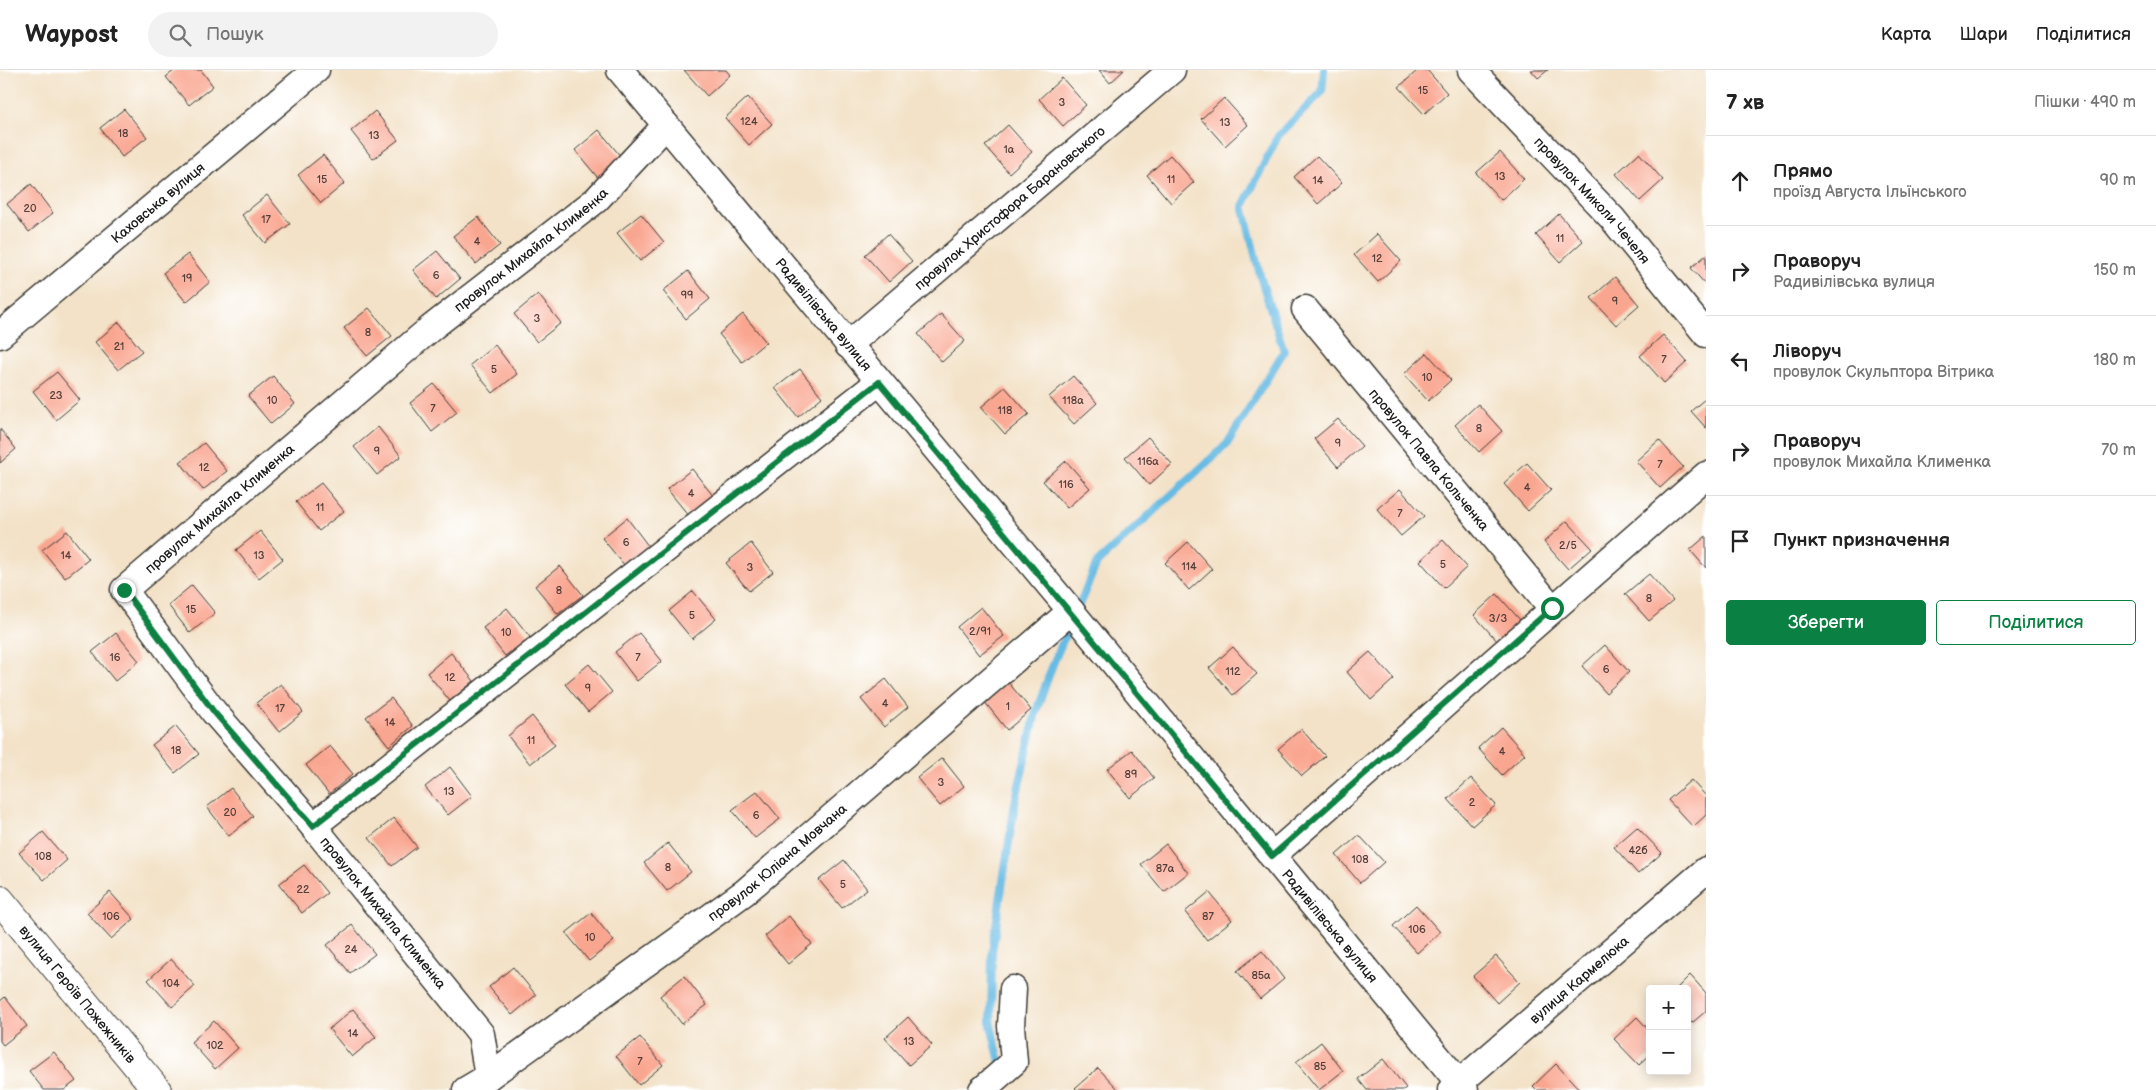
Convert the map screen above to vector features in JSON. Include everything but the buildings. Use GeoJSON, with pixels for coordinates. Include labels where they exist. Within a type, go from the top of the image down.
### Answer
{"type":"FeatureCollection","features":[{"type":"Feature","properties":{"kind":"street","name":"Каховська вулиця"},"geometry":{"type":"LineString","coordinates":[[0,335],[316,70]]}},
{"type":"Feature","properties":{"kind":"street","name":"Радивілівська вулиця"},"geometry":{"type":"LineString","coordinates":[[620,70],[1071,611],[1272,856],[1458,1088]]}},
{"type":"Feature","properties":{"kind":"street","name":"провулок Христофора Барановського"},"geometry":{"type":"LineString","coordinates":[[848,345],[1172,70]]}},
{"type":"Feature","properties":{"kind":"street","name":"провулок Миколи Чечеля"},"geometry":{"type":"LineString","coordinates":[[1471,70],[1612,218],[1706,334]]}},
{"type":"Feature","properties":{"kind":"street","name":"провулок Михайла Клименка"},"geometry":{"type":"LineString","coordinates":[[488,1077],[481,1034],[313,826],[214,712],[124,590],[431,328],[596,200],[666,125]]}},
{"type":"Feature","properties":{"kind":"street","name":"провулок Павла Кольченка"},"geometry":{"type":"LineString","coordinates":[[1306,310],[1552,608]]}},
{"type":"Feature","properties":{"kind":"street"},"geometry":{"type":"LineString","coordinates":[[313,826],[879,382]]}},
{"type":"Feature","properties":{"kind":"street"},"geometry":{"type":"LineString","coordinates":[[1272,856],[1552,608],[1706,475]]}},
{"type":"Feature","properties":{"kind":"street","name":"провулок Юліана Мовчана"},"geometry":{"type":"LineString","coordinates":[[466,1090],[488,1077],[745,892],[1071,611]]}},
{"type":"Feature","properties":{"kind":"street","name":"вулиця Кармелюка"},"geometry":{"type":"LineString","coordinates":[[1458,1088],[1706,870]]}},
{"type":"Feature","properties":{"kind":"street","name":"вулиця Героїв Пожежників"},"geometry":{"type":"LineString","coordinates":[[0,900],[157,1090]]}},
{"type":"Feature","properties":{"kind":"street"},"geometry":{"type":"LineString","coordinates":[[982,1090],[1014,1062],[1011,1026],[1013,988]]}},
{"type":"Feature","properties":{"kind":"waterway"},"geometry":{"type":"LineString","coordinates":[[1077,610],[1097,563],[1227,444],[1284,351],[1261,279],[1243,206],[1278,136],[1322,92],[1324,70]]}},
{"type":"Feature","properties":{"kind":"waterway"},"geometry":{"type":"LineString","coordinates":[[1001,1066],[991,1026],[992,952],[1015,803],[1036,712],[1053,664],[1071,622]]}},
{"type":"Feature","properties":{"kind":"route"},"geometry":{"type":"LineString","coordinates":[[124,590],[214,712],[313,826],[879,382],[1071,611],[1272,856],[1552,608]]}}]}
